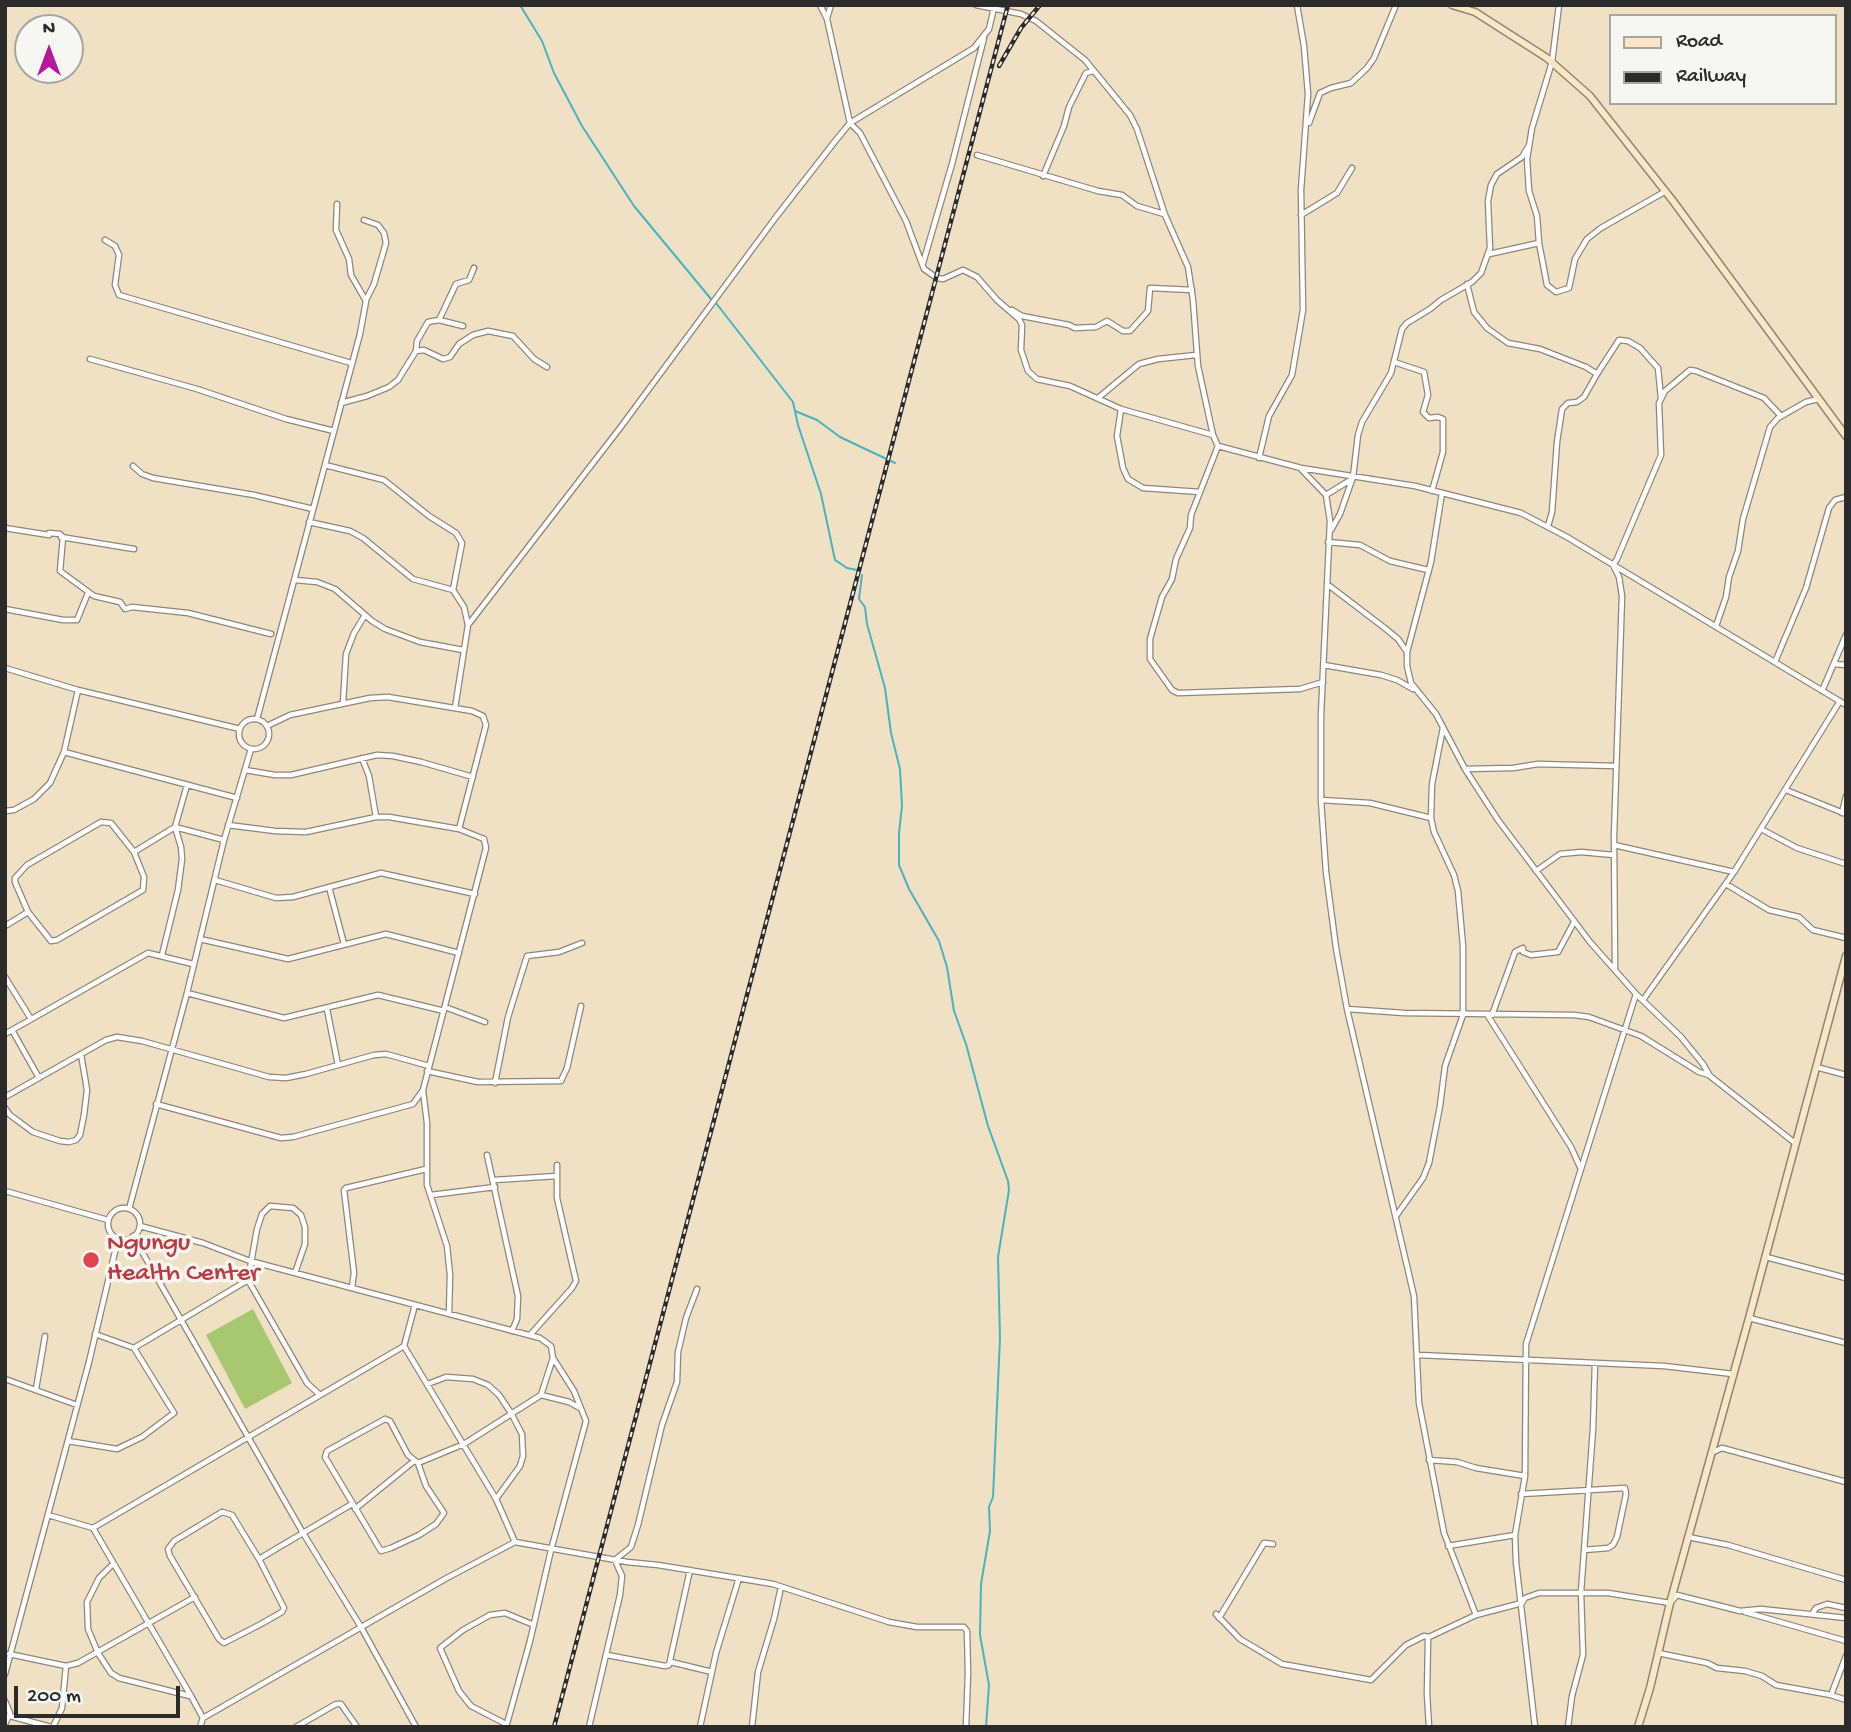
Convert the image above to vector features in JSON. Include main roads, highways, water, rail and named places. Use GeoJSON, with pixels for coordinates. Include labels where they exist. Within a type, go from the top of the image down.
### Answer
{"type":"FeatureCollection","features":[{"type":"Feature","properties":{"kind":"waterway"},"geometry":{"type":"LineString","coordinates":[[520,5],[542,41],[554,73],[582,126],[634,206],[711,299]]}},
{"type":"Feature","properties":{"kind":"waterway"},"geometry":{"type":"LineString","coordinates":[[716,303],[793,402],[821,494],[835,560],[847,568],[857,570]]}},
{"type":"Feature","properties":{"kind":"waterway"},"geometry":{"type":"LineString","coordinates":[[795,411],[817,420],[840,437],[895,463]]}},
{"type":"Feature","properties":{"kind":"waterway"},"geometry":{"type":"LineString","coordinates":[[862,575],[859,599],[865,607],[867,624],[885,688],[891,733],[900,769],[902,806],[899,865],[909,889],[939,941],[947,967],[954,1011],[1009,1190],[998,1257],[1000,1338],[993,1497],[989,1507],[990,1531],[981,1584],[980,1635],[989,1685],[986,1727]]}},
{"type":"Feature","properties":{"kind":"railway"},"geometry":{"type":"LineString","coordinates":[[554,1727],[1008,5]]}},
{"type":"Feature","properties":{"kind":"railway"},"geometry":{"type":"LineString","coordinates":[[999,66],[1021,28],[1040,5]]}},
{"type":"Feature","properties":{"kind":"place","name":"Ngungu Health Center"},"geometry":{"type":"Point","coordinates":[91,1260]}}]}
